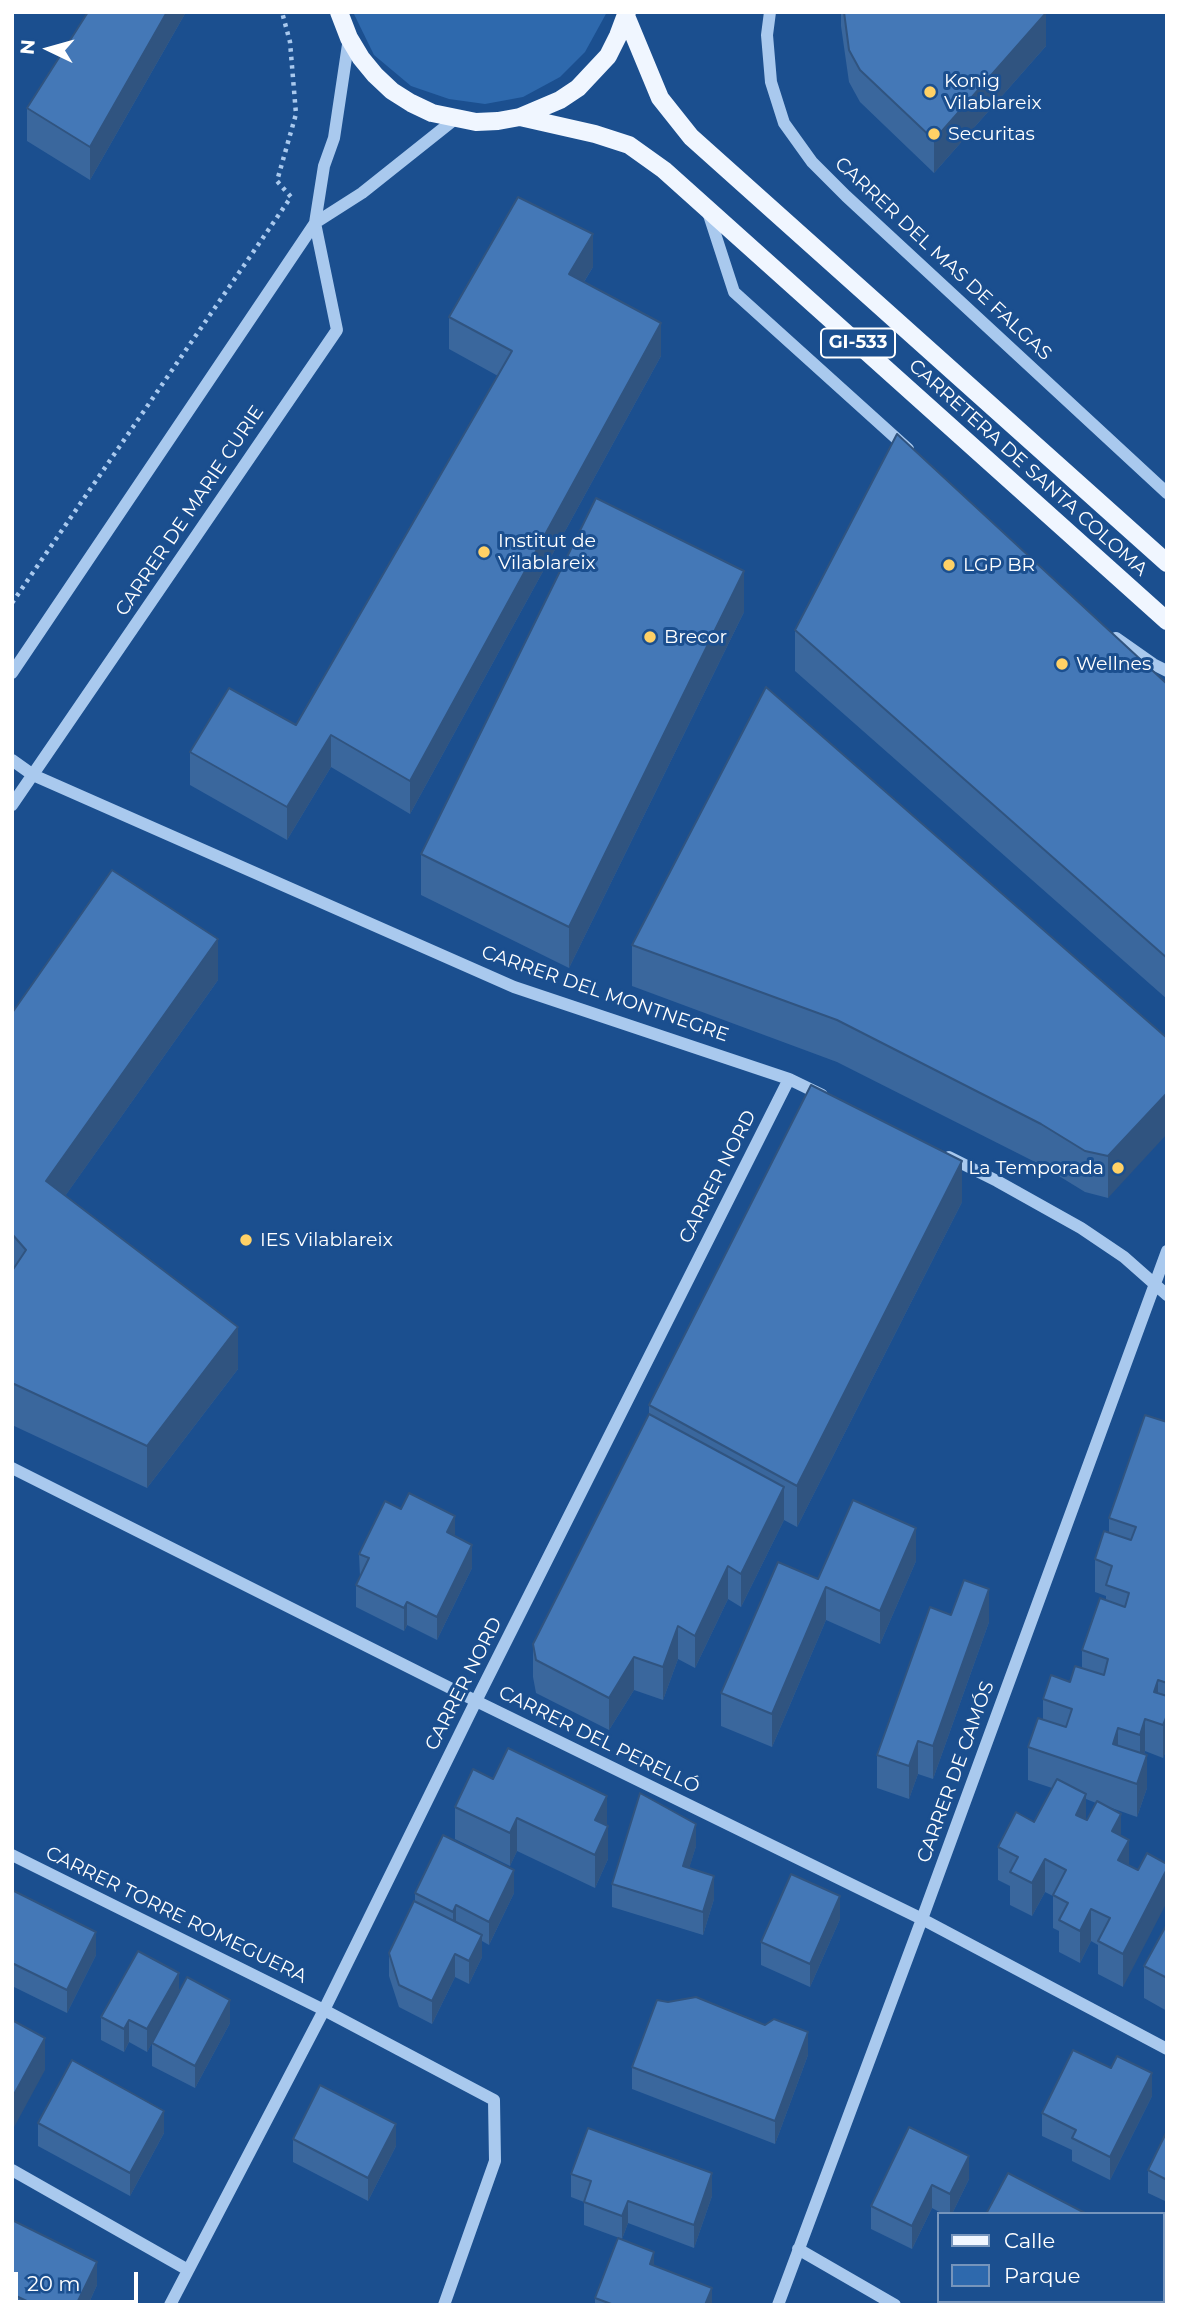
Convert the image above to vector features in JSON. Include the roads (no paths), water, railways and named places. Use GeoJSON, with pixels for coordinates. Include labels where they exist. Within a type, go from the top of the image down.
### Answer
{"type":"FeatureCollection","features":[{"type":"Feature","properties":{"kind":"main road","name":"GI-533"},"geometry":{"type":"LineString","coordinates":[[339,12],[349,38],[375,75],[392,91],[422,108],[454,119],[476,122],[520,117],[560,100],[586,80],[608,56],[627,14]]}},
{"type":"Feature","properties":{"kind":"main road","name":"CARRETERA DE SANTA COLOMA"},"geometry":{"type":"LineString","coordinates":[[627,14],[660,98],[691,137],[1167,563]]}},
{"type":"Feature","properties":{"kind":"main road","name":"CARRETERA DE SANTA COLOMA"},"geometry":{"type":"LineString","coordinates":[[520,117],[595,134],[629,145],[664,170],[1167,621]]}},
{"type":"Feature","properties":{"kind":"street","name":"CARRER DEL MAS DE FALGAS"},"geometry":{"type":"LineString","coordinates":[[770,12],[767,35],[771,82],[785,122],[812,162],[1167,493]]}},
{"type":"Feature","properties":{"kind":"street","name":"CARRER DE MARIE CURIE"},"geometry":{"type":"LineString","coordinates":[[12,805],[337,330],[315,222],[324,166],[334,138],[349,38]]}},
{"type":"Feature","properties":{"kind":"street","name":"CARRER DE MARIE CURIE"},"geometry":{"type":"LineString","coordinates":[[12,673],[315,222],[362,193],[454,119]]}},
{"type":"Feature","properties":{"kind":"street"},"geometry":{"type":"LineString","coordinates":[[707,208],[734,292],[920,460]]}},
{"type":"Feature","properties":{"kind":"street"},"geometry":{"type":"LineString","coordinates":[[1105,628],[1125,646],[1167,671]]}},
{"type":"Feature","properties":{"kind":"street","name":"CARRER DEL MONTNEGRE"},"geometry":{"type":"LineString","coordinates":[[12,760],[33,775],[514,987],[789,1079],[838,1103]]}},
{"type":"Feature","properties":{"kind":"street","name":"CARRER NORD"},"geometry":{"type":"LineString","coordinates":[[170,2305],[324,2010],[789,1079]]}},
{"type":"Feature","properties":{"kind":"street"},"geometry":{"type":"LineString","coordinates":[[936,1151],[1082,1228],[1124,1257],[1167,1295]]}},
{"type":"Feature","properties":{"kind":"street","name":"CARRER DE CAMÓS"},"geometry":{"type":"LineString","coordinates":[[778,2305],[1167,1251]]}},
{"type":"Feature","properties":{"kind":"street","name":"CARRER DEL PERELLÓ"},"geometry":{"type":"LineString","coordinates":[[12,1468],[476,1701],[922,1919],[1167,2049]]}},
{"type":"Feature","properties":{"kind":"street","name":"CARRER TORRE ROMEGUERA"},"geometry":{"type":"LineString","coordinates":[[12,1855],[324,2010],[494,2100],[495,2161],[444,2305]]}},
{"type":"Feature","properties":{"kind":"street"},"geometry":{"type":"LineString","coordinates":[[12,2170],[188,2270]]}},
{"type":"Feature","properties":{"kind":"street"},"geometry":{"type":"LineString","coordinates":[[798,2249],[895,2305]]}},
{"type":"Feature","properties":{"kind":"place","name":"Konig Vilablareix"},"geometry":{"type":"Point","coordinates":[930,92]}},
{"type":"Feature","properties":{"kind":"place","name":"Securitas"},"geometry":{"type":"Point","coordinates":[934,134]}},
{"type":"Feature","properties":{"kind":"place","name":"Institut de Vilablareix"},"geometry":{"type":"Point","coordinates":[484,552]}},
{"type":"Feature","properties":{"kind":"place","name":"LGP BR"},"geometry":{"type":"Point","coordinates":[949,565]}},
{"type":"Feature","properties":{"kind":"place","name":"Brecor"},"geometry":{"type":"Point","coordinates":[650,637]}},
{"type":"Feature","properties":{"kind":"place","name":"Wellnes"},"geometry":{"type":"Point","coordinates":[1062,664]}},
{"type":"Feature","properties":{"kind":"place","name":"La Temporada"},"geometry":{"type":"Point","coordinates":[1118,1168]}},
{"type":"Feature","properties":{"kind":"place","name":"IES Vilablareix"},"geometry":{"type":"Point","coordinates":[246,1240]}}]}
